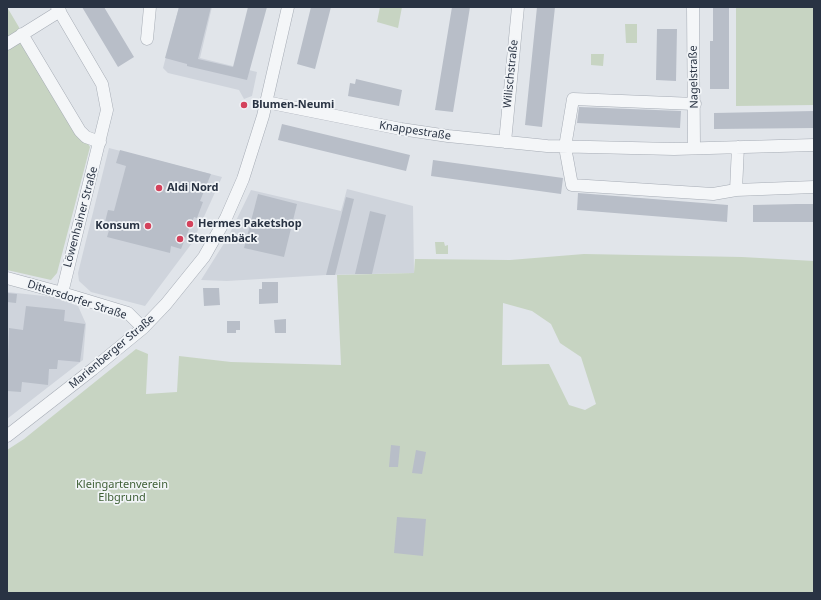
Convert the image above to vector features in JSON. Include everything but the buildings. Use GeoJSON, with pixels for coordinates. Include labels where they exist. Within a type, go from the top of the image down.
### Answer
{"type":"FeatureCollection","features":[{"type":"Feature","properties":{"kind":"street","name":"Marienberger Straße"},"geometry":{"type":"LineString","coordinates":[[7,436],[143,328],[181,287],[204,257],[215,239],[243,179],[266,102],[288,7]]}},
{"type":"Feature","properties":{"kind":"street","name":"Wilischstraße"},"geometry":{"type":"LineString","coordinates":[[505,142],[518,7]]}},
{"type":"Feature","properties":{"kind":"street","name":"Nagelstraße"},"geometry":{"type":"LineString","coordinates":[[692,7],[695,104],[694,148]]}},
{"type":"Feature","properties":{"kind":"street"},"geometry":{"type":"LineString","coordinates":[[7,44],[59,9]]}},
{"type":"Feature","properties":{"kind":"street","name":"Löwenhainer Straße"},"geometry":{"type":"LineString","coordinates":[[59,9],[94,68],[105,91],[107,110],[62,293]]}},
{"type":"Feature","properties":{"kind":"street"},"geometry":{"type":"LineString","coordinates":[[147,39],[148,10]]}},
{"type":"Feature","properties":{"kind":"street"},"geometry":{"type":"LineString","coordinates":[[22,34],[80,131],[86,137],[100,142]]}},
{"type":"Feature","properties":{"kind":"street"},"geometry":{"type":"LineString","coordinates":[[695,104],[573,99],[565,147],[572,185],[700,194],[713,194],[736,190],[814,187]]}},
{"type":"Feature","properties":{"kind":"street","name":"Knappestraße"},"geometry":{"type":"LineString","coordinates":[[266,102],[401,129],[505,142],[565,147],[674,149],[814,145]]}},
{"type":"Feature","properties":{"kind":"street"},"geometry":{"type":"LineString","coordinates":[[736,190],[738,147]]}},
{"type":"Feature","properties":{"kind":"street","name":"Dittersdorfer Straße"},"geometry":{"type":"LineString","coordinates":[[7,278],[128,313],[143,328]]}},
{"type":"Feature","properties":{"kind":"shaded area"},"geometry":{"type":"Polygon","coordinates":[[[179,7],[212,7],[200,58],[257,72],[252,96],[244,99],[239,90],[168,73],[163,68],[179,7]]]}},
{"type":"Feature","properties":{"kind":"shaded area"},"geometry":{"type":"Polygon","coordinates":[[[109,148],[222,177],[192,243],[145,306],[91,292],[79,281],[78,273],[109,148]]]}},
{"type":"Feature","properties":{"kind":"shaded area"},"geometry":{"type":"Polygon","coordinates":[[[347,189],[413,206],[414,273],[326,275],[227,281],[201,280],[228,237],[251,190],[341,211],[347,189]]]}},
{"type":"Feature","properties":{"kind":"shaded area"},"geometry":{"type":"Polygon","coordinates":[[[7,292],[53,297],[78,306],[86,324],[83,360],[7,419],[7,292]]]}},
{"type":"Feature","properties":{"kind":"green space"},"geometry":{"type":"Polygon","coordinates":[[[7,7],[90,147],[57,273],[51,280],[7,270],[7,7]]]}},
{"type":"Feature","properties":{"kind":"green space"},"geometry":{"type":"Polygon","coordinates":[[[380,7],[402,7],[398,28],[377,22],[380,7]]]}},
{"type":"Feature","properties":{"kind":"green space"},"geometry":{"type":"Polygon","coordinates":[[[736,7],[814,7],[814,105],[736,106],[736,7]]]}},
{"type":"Feature","properties":{"kind":"green space"},"geometry":{"type":"Polygon","coordinates":[[[625,24],[637,24],[637,43],[626,43],[625,24]]]}},
{"type":"Feature","properties":{"kind":"green space"},"geometry":{"type":"Polygon","coordinates":[[[591,54],[604,54],[603,66],[591,65],[591,54]]]}},
{"type":"Feature","properties":{"kind":"green space"},"geometry":{"type":"Polygon","coordinates":[[[435,242],[444,242],[445,246],[448,245],[448,254],[436,254],[435,242]]]}},
{"type":"Feature","properties":{"kind":"green space","name":"Kleingartenverein Elbgrund"},"geometry":{"type":"Polygon","coordinates":[[[584,254],[742,257],[814,261],[814,593],[7,593],[7,450],[24,439],[136,349],[148,354],[146,394],[177,392],[179,356],[231,362],[341,365],[337,275],[414,273],[415,259],[510,260],[584,254]],[[503,303],[502,365],[549,364],[569,405],[585,410],[596,404],[581,357],[560,343],[551,324],[532,311],[503,303]]]}},
{"type":"Feature","properties":{"kind":"place","name":"Blumen-Neumi"},"geometry":{"type":"Point","coordinates":[244,105]}},
{"type":"Feature","properties":{"kind":"place","name":"Aldi Nord"},"geometry":{"type":"Point","coordinates":[159,188]}},
{"type":"Feature","properties":{"kind":"place","name":"Hermes Paketshop"},"geometry":{"type":"Point","coordinates":[190,224]}},
{"type":"Feature","properties":{"kind":"place","name":"Konsum"},"geometry":{"type":"Point","coordinates":[148,226]}},
{"type":"Feature","properties":{"kind":"place","name":"Sternenbäck"},"geometry":{"type":"Point","coordinates":[180,239]}}]}
